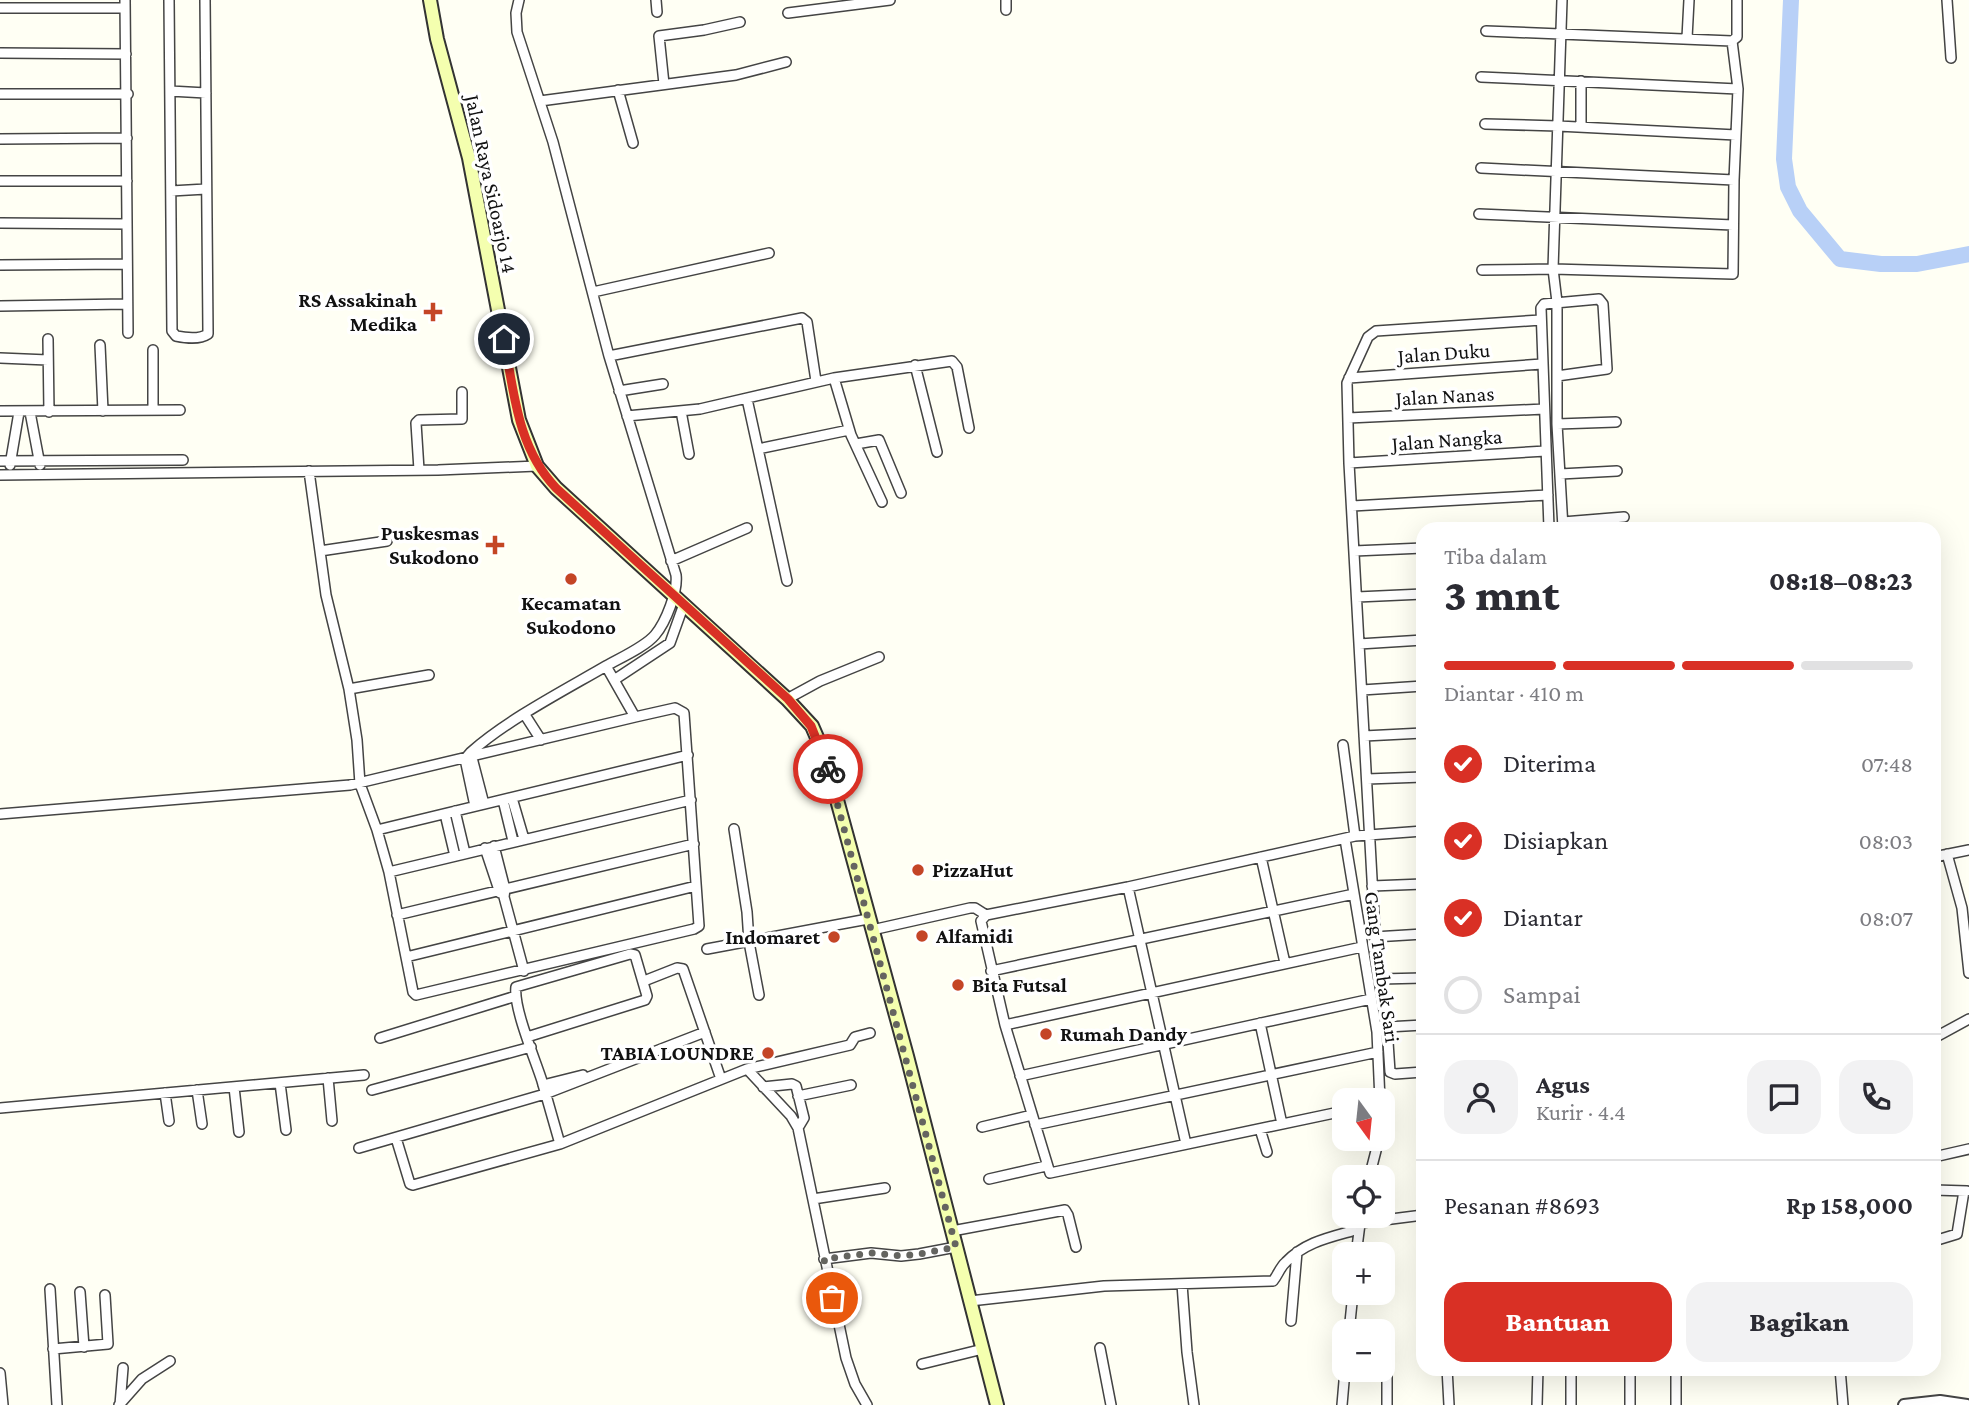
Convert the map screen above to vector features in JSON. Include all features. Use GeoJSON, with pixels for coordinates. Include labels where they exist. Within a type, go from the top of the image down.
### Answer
{"type":"FeatureCollection","features":[{"type":"Feature","properties":{"kind":"main road","name":"Jalan Raya Sidoarjo 14"},"geometry":{"type":"LineString","coordinates":[[430,0],[437,38],[469,158],[520,420],[537,466],[556,488],[788,699],[811,726],[825,756],[997,1405]]}},
{"type":"Feature","properties":{"kind":"street"},"geometry":{"type":"LineString","coordinates":[[169,0],[172,331],[176,336],[201,338],[208,334],[205,0]]}},
{"type":"Feature","properties":{"kind":"street"},"geometry":{"type":"LineString","coordinates":[[519,0],[516,13],[517,32],[553,142],[627,416],[677,579],[679,599],[670,643],[614,680]]}},
{"type":"Feature","properties":{"kind":"street"},"geometry":{"type":"LineString","coordinates":[[656,0],[657,12]]}},
{"type":"Feature","properties":{"kind":"street"},"geometry":{"type":"LineString","coordinates":[[788,13],[890,0]]}},
{"type":"Feature","properties":{"kind":"street"},"geometry":{"type":"LineString","coordinates":[[1562,0],[1553,269],[1557,302],[1556,376],[1563,522]]}},
{"type":"Feature","properties":{"kind":"street"},"geometry":{"type":"LineString","coordinates":[[1687,38],[1689,0]]}},
{"type":"Feature","properties":{"kind":"street"},"geometry":{"type":"LineString","coordinates":[[1486,31],[1732,41],[1737,37],[1737,0]]}},
{"type":"Feature","properties":{"kind":"street"},"geometry":{"type":"LineString","coordinates":[[1947,0],[1951,58]]}},
{"type":"Feature","properties":{"kind":"street"},"geometry":{"type":"LineString","coordinates":[[0,8],[125,4],[128,94],[128,333]]}},
{"type":"Feature","properties":{"kind":"street"},"geometry":{"type":"LineString","coordinates":[[664,84],[659,36],[740,22]]}},
{"type":"Feature","properties":{"kind":"street"},"geometry":{"type":"LineString","coordinates":[[1482,270],[1553,269],[1733,274],[1738,89],[1732,41]]}},
{"type":"Feature","properties":{"kind":"street"},"geometry":{"type":"LineString","coordinates":[[0,53],[127,54]]}},
{"type":"Feature","properties":{"kind":"street"},"geometry":{"type":"LineString","coordinates":[[540,101],[736,75],[786,62]]}},
{"type":"Feature","properties":{"kind":"street"},"geometry":{"type":"LineString","coordinates":[[1480,77],[1738,89]]}},
{"type":"Feature","properties":{"kind":"street"},"geometry":{"type":"LineString","coordinates":[[1581,80],[1581,127]]}},
{"type":"Feature","properties":{"kind":"street"},"geometry":{"type":"LineString","coordinates":[[618,90],[633,143]]}},
{"type":"Feature","properties":{"kind":"street"},"geometry":{"type":"LineString","coordinates":[[170,91],[206,93]]}},
{"type":"Feature","properties":{"kind":"street"},"geometry":{"type":"LineString","coordinates":[[0,94],[128,94]]}},
{"type":"Feature","properties":{"kind":"street"},"geometry":{"type":"LineString","coordinates":[[1485,124],[1558,125],[1736,135]]}},
{"type":"Feature","properties":{"kind":"street"},"geometry":{"type":"LineString","coordinates":[[0,139],[127,138]]}},
{"type":"Feature","properties":{"kind":"street"},"geometry":{"type":"LineString","coordinates":[[1482,168],[1734,180]]}},
{"type":"Feature","properties":{"kind":"street"},"geometry":{"type":"LineString","coordinates":[[0,181],[127,181]]}},
{"type":"Feature","properties":{"kind":"street"},"geometry":{"type":"LineString","coordinates":[[171,191],[206,189]]}},
{"type":"Feature","properties":{"kind":"street"},"geometry":{"type":"LineString","coordinates":[[1479,215],[1733,225]]}},
{"type":"Feature","properties":{"kind":"street"},"geometry":{"type":"LineString","coordinates":[[0,223],[127,224]]}},
{"type":"Feature","properties":{"kind":"street"},"geometry":{"type":"LineString","coordinates":[[593,292],[769,253]]}},
{"type":"Feature","properties":{"kind":"street"},"geometry":{"type":"LineString","coordinates":[[0,265],[127,264]]}},
{"type":"Feature","properties":{"kind":"street"},"geometry":{"type":"LineString","coordinates":[[1549,522],[1542,305],[1595,298],[1601,301],[1607,369],[1556,376]]}},
{"type":"Feature","properties":{"kind":"street"},"geometry":{"type":"LineString","coordinates":[[0,306],[127,304]]}},
{"type":"Feature","properties":{"kind":"street"},"geometry":{"type":"LineString","coordinates":[[610,356],[802,318],[807,322],[816,381]]}},
{"type":"Feature","properties":{"kind":"street"},"geometry":{"type":"LineString","coordinates":[[1416,1072],[1390,1072],[1387,1027],[1374,937],[1349,463],[1349,377],[1368,337],[1376,331],[1541,320]]}},
{"type":"Feature","properties":{"kind":"street"},"geometry":{"type":"LineString","coordinates":[[48,339],[49,412]]}},
{"type":"Feature","properties":{"kind":"street"},"geometry":{"type":"LineString","coordinates":[[100,345],[103,411]]}},
{"type":"Feature","properties":{"kind":"street"},"geometry":{"type":"LineString","coordinates":[[153,350],[153,410]]}},
{"type":"Feature","properties":{"kind":"street"},"geometry":{"type":"LineString","coordinates":[[0,358],[48,360]]}},
{"type":"Feature","properties":{"kind":"street"},"geometry":{"type":"LineString","coordinates":[[627,416],[681,411],[747,399],[834,378],[915,365],[954,363],[969,428]]}},
{"type":"Feature","properties":{"kind":"street","name":"Jalan Duku"},"geometry":{"type":"LineString","coordinates":[[1349,377],[1542,364]]}},
{"type":"Feature","properties":{"kind":"street"},"geometry":{"type":"LineString","coordinates":[[915,365],[937,452]]}},
{"type":"Feature","properties":{"kind":"street"},"geometry":{"type":"LineString","coordinates":[[834,378],[849,430],[882,502]]}},
{"type":"Feature","properties":{"kind":"street"},"geometry":{"type":"LineString","coordinates":[[620,391],[663,384]]}},
{"type":"Feature","properties":{"kind":"street"},"geometry":{"type":"LineString","coordinates":[[419,470],[416,423],[419,420],[462,419],[462,392]]}},
{"type":"Feature","properties":{"kind":"street"},"geometry":{"type":"LineString","coordinates":[[747,399],[787,581]]}},
{"type":"Feature","properties":{"kind":"street","name":"Jalan Nanas"},"geometry":{"type":"LineString","coordinates":[[1348,418],[1544,409]]}},
{"type":"Feature","properties":{"kind":"street"},"geometry":{"type":"LineString","coordinates":[[0,411],[180,410]]}},
{"type":"Feature","properties":{"kind":"street"},"geometry":{"type":"LineString","coordinates":[[681,411],[689,454]]}},
{"type":"Feature","properties":{"kind":"street"},"geometry":{"type":"LineString","coordinates":[[19,412],[11,461],[4,475],[485,470],[537,466]]}},
{"type":"Feature","properties":{"kind":"street"},"geometry":{"type":"LineString","coordinates":[[30,412],[42,475]]}},
{"type":"Feature","properties":{"kind":"street"},"geometry":{"type":"LineString","coordinates":[[1558,424],[1616,422]]}},
{"type":"Feature","properties":{"kind":"street"},"geometry":{"type":"LineString","coordinates":[[758,449],[849,430]]}},
{"type":"Feature","properties":{"kind":"street"},"geometry":{"type":"LineString","coordinates":[[856,444],[879,440],[901,493]]}},
{"type":"Feature","properties":{"kind":"street","name":"Jalan Nangka"},"geometry":{"type":"LineString","coordinates":[[1349,463],[1546,451]]}},
{"type":"Feature","properties":{"kind":"street"},"geometry":{"type":"LineString","coordinates":[[0,461],[183,460]]}},
{"type":"Feature","properties":{"kind":"street"},"geometry":{"type":"LineString","coordinates":[[0,814],[318,789],[360,783],[674,708],[685,715],[700,924],[697,928],[419,996],[413,992],[389,872],[360,783],[349,689],[326,595],[309,471]]}},
{"type":"Feature","properties":{"kind":"street"},"geometry":{"type":"LineString","coordinates":[[1560,474],[1617,471]]}},
{"type":"Feature","properties":{"kind":"street"},"geometry":{"type":"LineString","coordinates":[[1352,506],[1548,495]]}},
{"type":"Feature","properties":{"kind":"street"},"geometry":{"type":"LineString","coordinates":[[1586,522],[1624,517]]}},
{"type":"Feature","properties":{"kind":"street"},"geometry":{"type":"LineString","coordinates":[[671,561],[747,528]]}},
{"type":"Feature","properties":{"kind":"street"},"geometry":{"type":"LineString","coordinates":[[320,551],[387,541]]}},
{"type":"Feature","properties":{"kind":"street"},"geometry":{"type":"LineString","coordinates":[[1354,551],[1416,548]]}},
{"type":"Feature","properties":{"kind":"street"},"geometry":{"type":"LineString","coordinates":[[1357,597],[1416,594]]}},
{"type":"Feature","properties":{"kind":"street"},"geometry":{"type":"LineString","coordinates":[[469,756],[525,715],[655,635],[679,599]]}},
{"type":"Feature","properties":{"kind":"street"},"geometry":{"type":"LineString","coordinates":[[655,635],[670,643]]}},
{"type":"Feature","properties":{"kind":"street"},"geometry":{"type":"LineString","coordinates":[[1359,644],[1416,640]]}},
{"type":"Feature","properties":{"kind":"street"},"geometry":{"type":"LineString","coordinates":[[623,657],[629,670]]}},
{"type":"Feature","properties":{"kind":"street"},"geometry":{"type":"LineString","coordinates":[[788,699],[820,681],[879,657]]}},
{"type":"Feature","properties":{"kind":"street"},"geometry":{"type":"LineString","coordinates":[[606,666],[635,717]]}},
{"type":"Feature","properties":{"kind":"street"},"geometry":{"type":"LineString","coordinates":[[349,689],[429,675]]}},
{"type":"Feature","properties":{"kind":"street"},"geometry":{"type":"LineString","coordinates":[[1362,690],[1416,686]]}},
{"type":"Feature","properties":{"kind":"street"},"geometry":{"type":"LineString","coordinates":[[525,715],[541,740]]}},
{"type":"Feature","properties":{"kind":"street"},"geometry":{"type":"LineString","coordinates":[[1364,736],[1416,733]]}},
{"type":"Feature","properties":{"kind":"street","name":"Gang Tambak Sari"},"geometry":{"type":"LineString","coordinates":[[1343,745],[1354,894],[1371,999],[1380,1088]]}},
{"type":"Feature","properties":{"kind":"street"},"geometry":{"type":"LineString","coordinates":[[377,830],[688,755]]}},
{"type":"Feature","properties":{"kind":"street"},"geometry":{"type":"LineString","coordinates":[[469,756],[479,805]]}},
{"type":"Feature","properties":{"kind":"street"},"geometry":{"type":"LineString","coordinates":[[1367,779],[1416,777]]}},
{"type":"Feature","properties":{"kind":"street"},"geometry":{"type":"LineString","coordinates":[[507,799],[519,840]]}},
{"type":"Feature","properties":{"kind":"street"},"geometry":{"type":"LineString","coordinates":[[389,872],[691,800]]}},
{"type":"Feature","properties":{"kind":"street"},"geometry":{"type":"LineString","coordinates":[[450,813],[460,854]]}},
{"type":"Feature","properties":{"kind":"street"},"geometry":{"type":"LineString","coordinates":[[734,829],[759,995]]}},
{"type":"Feature","properties":{"kind":"street"},"geometry":{"type":"LineString","coordinates":[[1332,1114],[1050,1173],[1005,1025],[981,921],[986,915],[1350,838],[1416,831]]}},
{"type":"Feature","properties":{"kind":"street"},"geometry":{"type":"LineString","coordinates":[[397,915],[694,844]]}},
{"type":"Feature","properties":{"kind":"street"},"geometry":{"type":"LineString","coordinates":[[490,847],[524,971]]}},
{"type":"Feature","properties":{"kind":"street"},"geometry":{"type":"LineString","coordinates":[[1941,855],[1969,850]]}},
{"type":"Feature","properties":{"kind":"street"},"geometry":{"type":"LineString","coordinates":[[1947,854],[1962,908],[1969,973]]}},
{"type":"Feature","properties":{"kind":"street"},"geometry":{"type":"LineString","coordinates":[[1261,857],[1285,963]]}},
{"type":"Feature","properties":{"kind":"street"},"geometry":{"type":"LineString","coordinates":[[1372,886],[1416,884]]}},
{"type":"Feature","properties":{"kind":"street"},"geometry":{"type":"LineString","coordinates":[[406,957],[696,886]]}},
{"type":"Feature","properties":{"kind":"street"},"geometry":{"type":"LineString","coordinates":[[1128,887],[1186,1144]]}},
{"type":"Feature","properties":{"kind":"street"},"geometry":{"type":"LineString","coordinates":[[991,971],[1354,894]]}},
{"type":"Feature","properties":{"kind":"street"},"geometry":{"type":"LineString","coordinates":[[707,949],[970,908],[986,915]]}},
{"type":"Feature","properties":{"kind":"street"},"geometry":{"type":"LineString","coordinates":[[1374,937],[1416,934]]}},
{"type":"Feature","properties":{"kind":"street"},"geometry":{"type":"LineString","coordinates":[[1005,1025],[1362,947]]}},
{"type":"Feature","properties":{"kind":"street"},"geometry":{"type":"LineString","coordinates":[[527,1037],[643,1001],[647,996],[636,956],[631,954],[516,987],[527,1037],[560,1144]]}},
{"type":"Feature","properties":{"kind":"street"},"geometry":{"type":"LineString","coordinates":[[644,981],[677,968],[683,969],[721,1079]]}},
{"type":"Feature","properties":{"kind":"street"},"geometry":{"type":"LineString","coordinates":[[1380,979],[1416,978]]}},
{"type":"Feature","properties":{"kind":"street"},"geometry":{"type":"LineString","coordinates":[[380,1038],[516,996]]}},
{"type":"Feature","properties":{"kind":"street"},"geometry":{"type":"LineString","coordinates":[[1020,1076],[1371,999]]}},
{"type":"Feature","properties":{"kind":"street"},"geometry":{"type":"LineString","coordinates":[[1941,1034],[1969,1019]]}},
{"type":"Feature","properties":{"kind":"street"},"geometry":{"type":"LineString","coordinates":[[1260,1023],[1282,1124]]}},
{"type":"Feature","properties":{"kind":"street"},"geometry":{"type":"LineString","coordinates":[[1387,1027],[1416,1025]]}},
{"type":"Feature","properties":{"kind":"street"},"geometry":{"type":"LineString","coordinates":[[359,1148],[609,1069],[705,1032]]}},
{"type":"Feature","properties":{"kind":"street"},"geometry":{"type":"LineString","coordinates":[[397,1138],[410,1184],[413,1185],[560,1144],[747,1069],[850,1045],[855,1037],[870,1033]]}},
{"type":"Feature","properties":{"kind":"street"},"geometry":{"type":"LineString","coordinates":[[372,1090],[531,1047]]}},
{"type":"Feature","properties":{"kind":"street"},"geometry":{"type":"LineString","coordinates":[[982,1127],[1174,1094],[1378,1052]]}},
{"type":"Feature","properties":{"kind":"street"},"geometry":{"type":"LineString","coordinates":[[747,1069],[791,1116],[798,1128],[846,1358],[855,1384],[867,1405]]}},
{"type":"Feature","properties":{"kind":"street"},"geometry":{"type":"LineString","coordinates":[[0,1108],[364,1075]]}},
{"type":"Feature","properties":{"kind":"street"},"geometry":{"type":"LineString","coordinates":[[328,1078],[332,1121]]}},
{"type":"Feature","properties":{"kind":"street"},"geometry":{"type":"LineString","coordinates":[[281,1083],[286,1130]]}},
{"type":"Feature","properties":{"kind":"street"},"geometry":{"type":"LineString","coordinates":[[763,1087],[794,1085],[804,1118],[798,1128]]}},
{"type":"Feature","properties":{"kind":"street"},"geometry":{"type":"LineString","coordinates":[[798,1096],[851,1085]]}},
{"type":"Feature","properties":{"kind":"street"},"geometry":{"type":"LineString","coordinates":[[234,1087],[239,1132]]}},
{"type":"Feature","properties":{"kind":"street"},"geometry":{"type":"LineString","coordinates":[[197,1090],[202,1124]]}},
{"type":"Feature","properties":{"kind":"street"},"geometry":{"type":"LineString","coordinates":[[165,1093],[169,1121]]}},
{"type":"Feature","properties":{"kind":"street"},"geometry":{"type":"LineString","coordinates":[[1260,1129],[1267,1152]]}},
{"type":"Feature","properties":{"kind":"street"},"geometry":{"type":"LineString","coordinates":[[1941,1155],[1969,1149]]}},
{"type":"Feature","properties":{"kind":"street"},"geometry":{"type":"LineString","coordinates":[[989,1179],[1046,1166]]}},
{"type":"Feature","properties":{"kind":"street"},"geometry":{"type":"LineString","coordinates":[[813,1199],[885,1188]]}},
{"type":"Feature","properties":{"kind":"street"},"geometry":{"type":"LineString","coordinates":[[1941,1190],[1967,1191],[1957,1234],[1941,1239]]}},
{"type":"Feature","properties":{"kind":"street"},"geometry":{"type":"LineString","coordinates":[[952,1231],[1065,1210],[1076,1247]]}},
{"type":"Feature","properties":{"kind":"street"},"geometry":{"type":"LineString","coordinates":[[1395,1219],[1416,1216]]}},
{"type":"Feature","properties":{"kind":"street"},"geometry":{"type":"LineString","coordinates":[[970,1301],[1104,1286],[1273,1281],[1286,1261],[1297,1252],[1348,1228]]}},
{"type":"Feature","properties":{"kind":"street"},"geometry":{"type":"LineString","coordinates":[[824,1259],[871,1253],[901,1256],[956,1247]]}},
{"type":"Feature","properties":{"kind":"street"},"geometry":{"type":"LineString","coordinates":[[1292,1321],[1297,1252]]}},
{"type":"Feature","properties":{"kind":"street"},"geometry":{"type":"LineString","coordinates":[[1182,1284],[1194,1405]]}},
{"type":"Feature","properties":{"kind":"street"},"geometry":{"type":"LineString","coordinates":[[50,1289],[57,1405]]}},
{"type":"Feature","properties":{"kind":"street"},"geometry":{"type":"LineString","coordinates":[[80,1292],[84,1347]]}},
{"type":"Feature","properties":{"kind":"street"},"geometry":{"type":"LineString","coordinates":[[53,1349],[108,1344],[105,1295]]}},
{"type":"Feature","properties":{"kind":"street"},"geometry":{"type":"LineString","coordinates":[[1100,1348],[1111,1405]]}},
{"type":"Feature","properties":{"kind":"street"},"geometry":{"type":"LineString","coordinates":[[922,1364],[983,1349]]}},
{"type":"Feature","properties":{"kind":"street"},"geometry":{"type":"LineString","coordinates":[[120,1405],[142,1379],[170,1361]]}},
{"type":"Feature","properties":{"kind":"street"},"geometry":{"type":"LineString","coordinates":[[120,1405],[123,1368]]}},
{"type":"Feature","properties":{"kind":"street"},"geometry":{"type":"LineString","coordinates":[[0,1373],[3,1405]]}},
{"type":"Feature","properties":{"kind":"street"},"geometry":{"type":"LineString","coordinates":[[1447,1376],[1449,1405]]}},
{"type":"Feature","properties":{"kind":"street"},"geometry":{"type":"LineString","coordinates":[[1537,1405],[1538,1376]]}},
{"type":"Feature","properties":{"kind":"street"},"geometry":{"type":"LineString","coordinates":[[1571,1376],[1571,1405]]}},
{"type":"Feature","properties":{"kind":"street"},"geometry":{"type":"LineString","coordinates":[[1630,1376],[1630,1405]]}},
{"type":"Feature","properties":{"kind":"street"},"geometry":{"type":"LineString","coordinates":[[1676,1376],[1676,1405]]}},
{"type":"Feature","properties":{"kind":"street"},"geometry":{"type":"LineString","coordinates":[[1841,1376],[1843,1405]]}},
{"type":"Feature","properties":{"kind":"street"},"geometry":{"type":"LineString","coordinates":[[1342,1405],[1344,1382]]}},
{"type":"Feature","properties":{"kind":"street"},"geometry":{"type":"LineString","coordinates":[[1387,1382],[1387,1405]]}},
{"type":"Feature","properties":{"kind":"street"},"geometry":{"type":"LineString","coordinates":[[1911,1404],[1940,1401],[1967,1405]]}},
{"type":"Feature","properties":{"kind":"waterway"},"geometry":{"type":"LineString","coordinates":[[1791,0],[1784,159],[1788,187],[1800,211],[1840,259],[1881,264],[1917,264],[1969,254]]}},
{"type":"Feature","properties":{"kind":"way so far"},"geometry":{"type":"LineString","coordinates":[[828,769],[956,1247],[901,1256],[871,1253],[824,1259],[832,1298]]}},
{"type":"Feature","properties":{"kind":"place","name":"RS Assakinah Medika"},"geometry":{"type":"Point","coordinates":[433,312]}},
{"type":"Feature","properties":{"kind":"place","name":"Puskesmas Sukodono"},"geometry":{"type":"Point","coordinates":[495,545]}},
{"type":"Feature","properties":{"kind":"place","name":"Kecamatan Sukodono"},"geometry":{"type":"Point","coordinates":[571,579]}},
{"type":"Feature","properties":{"kind":"place","name":"PizzaHut"},"geometry":{"type":"Point","coordinates":[918,870]}},
{"type":"Feature","properties":{"kind":"place","name":"Alfamidi"},"geometry":{"type":"Point","coordinates":[922,936]}},
{"type":"Feature","properties":{"kind":"place","name":"Indomaret"},"geometry":{"type":"Point","coordinates":[834,937]}},
{"type":"Feature","properties":{"kind":"place","name":"Bita Futsal"},"geometry":{"type":"Point","coordinates":[958,985]}},
{"type":"Feature","properties":{"kind":"place","name":"Rumah Dandy"},"geometry":{"type":"Point","coordinates":[1046,1034]}},
{"type":"Feature","properties":{"kind":"place","name":"TABIA LOUNDRE"},"geometry":{"type":"Point","coordinates":[768,1053]}},
{"type":"Feature","properties":{"kind":"route"},"geometry":{"type":"LineString","coordinates":[[504,339],[520,420],[537,466],[556,488],[788,699],[811,726],[828,769]]}}]}
